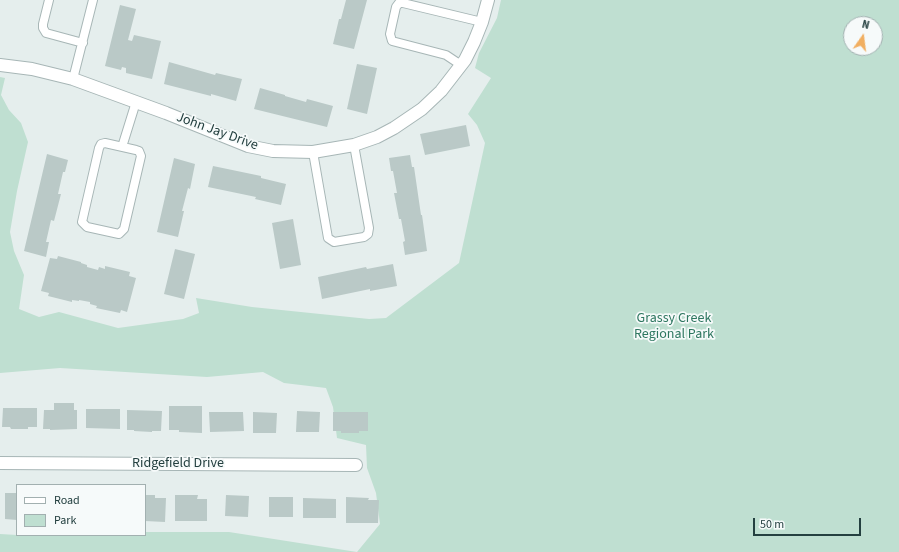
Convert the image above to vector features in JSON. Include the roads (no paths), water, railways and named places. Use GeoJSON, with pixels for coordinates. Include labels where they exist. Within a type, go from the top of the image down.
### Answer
{"type":"FeatureCollection","features":[{"type":"Feature","properties":{"kind":"street","name":"John Jay Drive"},"geometry":{"type":"LineString","coordinates":[[0,65],[32,69],[74,79],[248,146],[274,151],[313,152],[333,150],[377,137],[406,121],[441,91],[461,65],[474,42],[482,22],[488,0]]}},
{"type":"Feature","properties":{"kind":"street","name":"Ridgefield Drive"},"geometry":{"type":"LineString","coordinates":[[0,463],[356,465]]}},
{"type":"Feature","properties":{"kind":"lane"},"geometry":{"type":"LineString","coordinates":[[49,0],[43,24],[43,28],[46,32],[83,42]]}},
{"type":"Feature","properties":{"kind":"lane"},"geometry":{"type":"LineString","coordinates":[[74,79],[93,0]]}},
{"type":"Feature","properties":{"kind":"lane"},"geometry":{"type":"LineString","coordinates":[[461,65],[446,55],[392,41],[390,34],[396,7],[403,3],[482,22]]}},
{"type":"Feature","properties":{"kind":"lane"},"geometry":{"type":"LineString","coordinates":[[122,146],[136,102]]}},
{"type":"Feature","properties":{"kind":"lane"},"geometry":{"type":"LineString","coordinates":[[105,143],[122,146],[139,152],[141,157],[124,229],[121,233],[117,234],[85,226],[82,222],[82,218],[100,146],[105,143]]}},
{"type":"Feature","properties":{"kind":"lane"},"geometry":{"type":"LineString","coordinates":[[313,152],[328,238],[334,242],[364,237],[368,234],[369,228],[354,144]]}},
{"type":"Feature","properties":{"kind":"park label","name":"Grassy Creek Regional Park"},"geometry":{"type":"Point","coordinates":[674,328]}}]}
